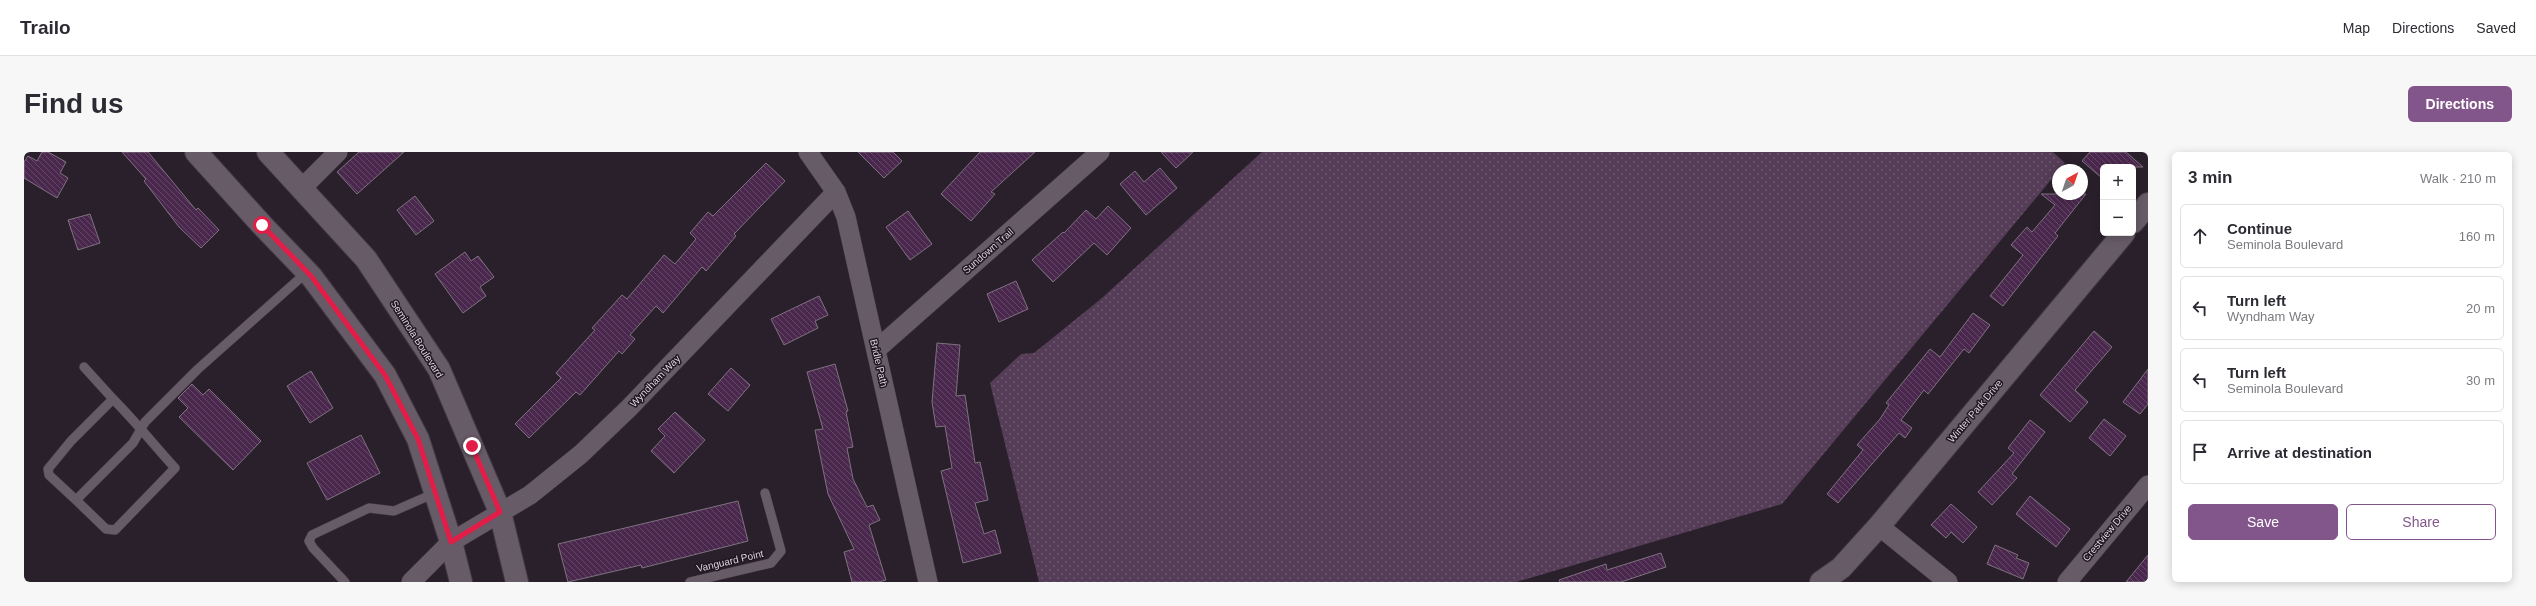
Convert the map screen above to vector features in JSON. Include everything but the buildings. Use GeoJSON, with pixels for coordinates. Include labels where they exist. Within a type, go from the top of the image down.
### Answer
{"type":"FeatureCollection","features":[{"type":"Feature","properties":{"kind":"main road"},"geometry":{"type":"LineString","coordinates":[[196,152],[307,272],[385,375],[418,439],[451,542],[461,582]]}},
{"type":"Feature","properties":{"kind":"main road","name":"Seminola Boulevard"},"geometry":{"type":"LineString","coordinates":[[268,152],[366,259],[439,369],[500,512],[517,582]]}},
{"type":"Feature","properties":{"kind":"main road"},"geometry":{"type":"LineString","coordinates":[[2136,218],[2148,204]]}},
{"type":"Feature","properties":{"kind":"main road","name":"Winter Park Drive"},"geometry":{"type":"LineString","coordinates":[[1820,582],[1841,568],[1879,526],[2121,236]]}},
{"type":"Feature","properties":{"kind":"street"},"geometry":{"type":"LineString","coordinates":[[302,188],[338,152]]}},
{"type":"Feature","properties":{"kind":"street","name":"Bridle Path"},"geometry":{"type":"LineString","coordinates":[[808,152],[836,192],[853,246],[928,582]]}},
{"type":"Feature","properties":{"kind":"street","name":"Sundown Trail"},"geometry":{"type":"LineString","coordinates":[[876,350],[1100,152]]}},
{"type":"Feature","properties":{"kind":"street","name":"Wyndham Way"},"geometry":{"type":"LineString","coordinates":[[410,582],[451,542],[530,495],[581,454],[629,408],[836,192]]}},
{"type":"Feature","properties":{"kind":"street","name":"Crestview Drive"},"geometry":{"type":"LineString","coordinates":[[2067,582],[2148,485]]}},
{"type":"Feature","properties":{"kind":"street"},"geometry":{"type":"LineString","coordinates":[[1879,526],[1948,582]]}},
{"type":"Feature","properties":{"kind":"lane"},"geometry":{"type":"LineString","coordinates":[[76,500],[134,443],[140,429],[198,369],[307,272]]}},
{"type":"Feature","properties":{"kind":"lane"},"geometry":{"type":"LineString","coordinates":[[84,367],[113,399],[175,468],[116,530],[106,529],[49,475],[48,469],[71,441],[113,399]]}},
{"type":"Feature","properties":{"kind":"lane"},"geometry":{"type":"LineString","coordinates":[[345,582],[313,548],[309,541],[312,535],[369,508],[394,511],[435,493]]}},
{"type":"Feature","properties":{"kind":"lane","name":"Vanguard Point"},"geometry":{"type":"LineString","coordinates":[[690,582],[771,563],[778,558],[781,552],[765,493]]}},
{"type":"Feature","properties":{"kind":"shaded area"},"geometry":{"type":"Polygon","coordinates":[[[1262,152],[2053,152],[2065,163],[2052,164],[2052,179],[1782,504],[1516,582],[1039,582],[990,383],[1021,354],[1034,353],[1102,298],[1262,152]]]}},
{"type":"Feature","properties":{"kind":"route"},"geometry":{"type":"LineString","coordinates":[[262,225],[311,276],[385,375],[418,439],[451,542],[500,512],[472,446]]}}]}
